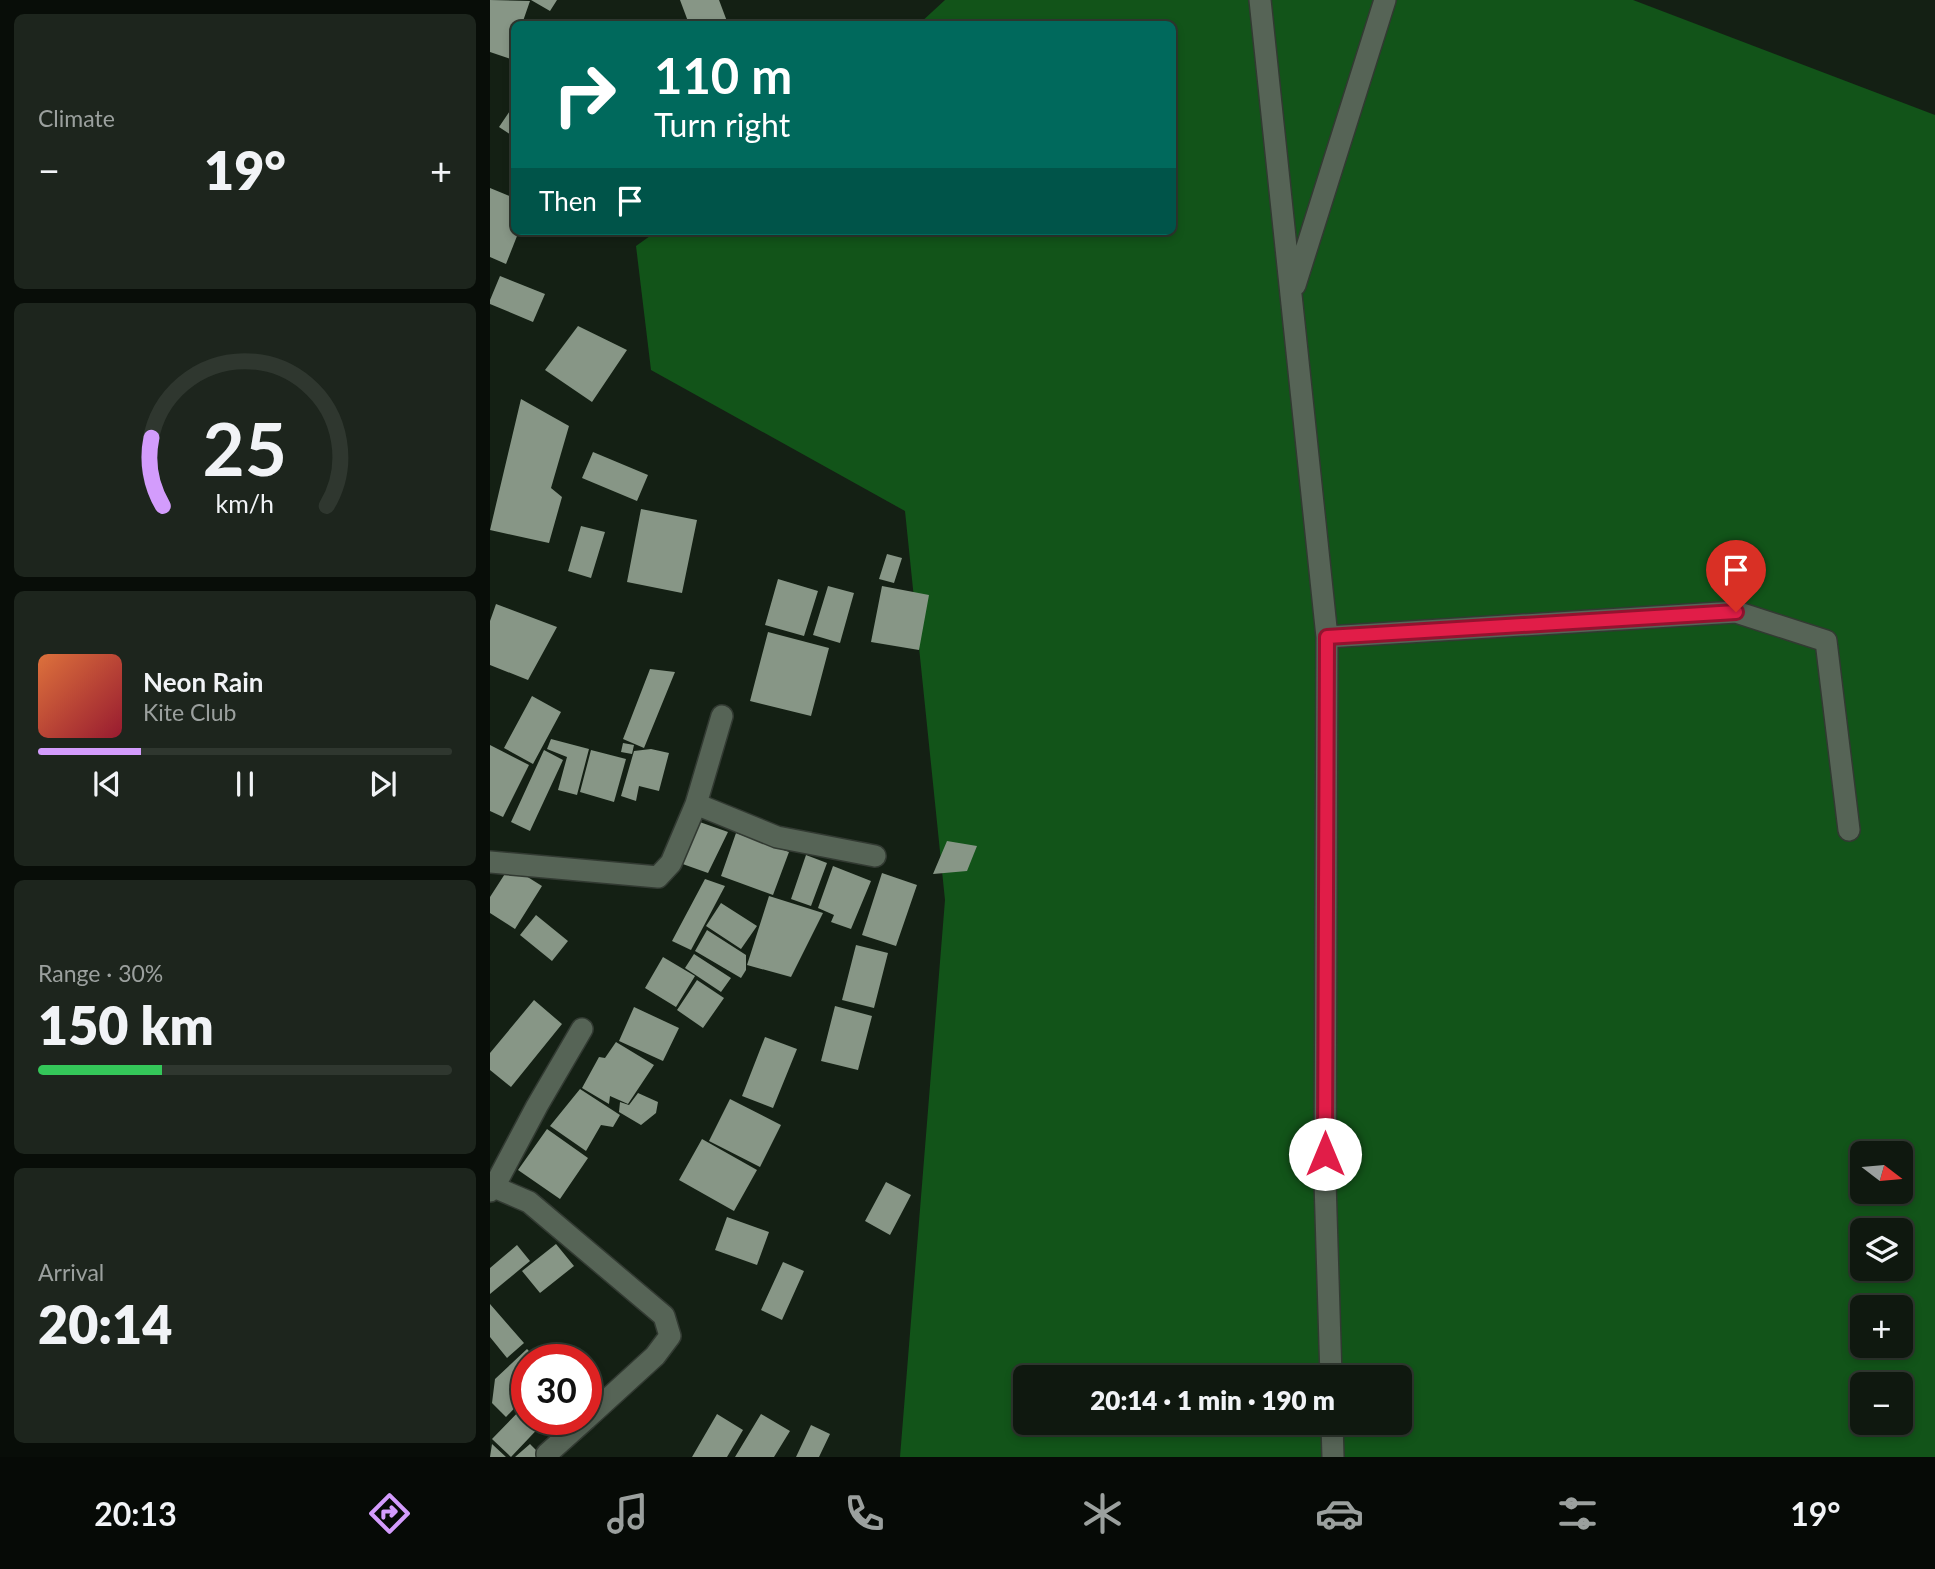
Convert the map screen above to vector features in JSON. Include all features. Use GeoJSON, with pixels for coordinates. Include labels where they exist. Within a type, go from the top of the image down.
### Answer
{"type":"FeatureCollection","features":[{"type":"Feature","properties":{"kind":"street"},"geometry":{"type":"LineString","coordinates":[[1261,0],[1327,637],[1325,1181],[1331,1365]]}},
{"type":"Feature","properties":{"kind":"street"},"geometry":{"type":"LineString","coordinates":[[1293,293],[1385,0]]}},
{"type":"Feature","properties":{"kind":"street"},"geometry":{"type":"LineString","coordinates":[[1327,637],[1736,612],[1826,641],[1849,830]]}},
{"type":"Feature","properties":{"kind":"street"},"geometry":{"type":"LineString","coordinates":[[490,862],[658,877],[671,863],[696,804],[722,716]]}},
{"type":"Feature","properties":{"kind":"street"},"geometry":{"type":"LineString","coordinates":[[696,804],[777,837],[875,856]]}},
{"type":"Feature","properties":{"kind":"street"},"geometry":{"type":"LineString","coordinates":[[582,1029],[492,1189],[529,1202],[664,1316],[670,1336],[655,1356],[602,1404]]}},
{"type":"Feature","properties":{"kind":"street"},"geometry":{"type":"LineString","coordinates":[[547,1454],[568,1435]]}},
{"type":"Feature","properties":{"kind":"street"},"geometry":{"type":"LineString","coordinates":[[1332,1435],[1333,1457]]}},
{"type":"Feature","properties":{"kind":"green space"},"geometry":{"type":"Polygon","coordinates":[[[945,0],[1633,0],[1935,115],[1935,1457],[900,1457],[945,900],[905,511],[651,370],[636,246],[651,235],[1176,235],[1176,21],[922,21],[945,0]]]}},
{"type":"Feature","properties":{"kind":"building"},"geometry":{"type":"Polygon","coordinates":[[[490,0],[530,1],[523,21],[511,21],[511,59],[490,52],[490,0]]]}},
{"type":"Feature","properties":{"kind":"building"},"geometry":{"type":"Polygon","coordinates":[[[531,0],[557,0],[550,11],[531,0]]]}},
{"type":"Feature","properties":{"kind":"building"},"geometry":{"type":"Polygon","coordinates":[[[680,0],[719,0],[727,21],[688,21],[680,0]]]}},
{"type":"Feature","properties":{"kind":"building"},"geometry":{"type":"Polygon","coordinates":[[[511,109],[511,135],[499,127],[511,109]]]}},
{"type":"Feature","properties":{"kind":"building"},"geometry":{"type":"Polygon","coordinates":[[[490,188],[511,197],[511,235],[517,235],[506,264],[490,257],[490,188]]]}},
{"type":"Feature","properties":{"kind":"building"},"geometry":{"type":"Polygon","coordinates":[[[500,276],[545,294],[533,322],[490,304],[500,276]]]}},
{"type":"Feature","properties":{"kind":"building"},"geometry":{"type":"Polygon","coordinates":[[[578,326],[627,350],[592,402],[545,370],[578,326]]]}},
{"type":"Feature","properties":{"kind":"building"},"geometry":{"type":"Polygon","coordinates":[[[521,399],[569,426],[551,488],[562,497],[549,543],[490,530],[521,399]]]}},
{"type":"Feature","properties":{"kind":"building"},"geometry":{"type":"Polygon","coordinates":[[[593,452],[648,475],[637,501],[582,478],[593,452]]]}},
{"type":"Feature","properties":{"kind":"building"},"geometry":{"type":"Polygon","coordinates":[[[641,509],[697,520],[682,593],[627,582],[641,509]]]}},
{"type":"Feature","properties":{"kind":"building"},"geometry":{"type":"Polygon","coordinates":[[[581,526],[605,532],[591,578],[568,571],[581,526]]]}},
{"type":"Feature","properties":{"kind":"building"},"geometry":{"type":"Polygon","coordinates":[[[887,554],[902,558],[894,583],[879,579],[887,554]]]}},
{"type":"Feature","properties":{"kind":"building"},"geometry":{"type":"Polygon","coordinates":[[[778,579],[818,591],[804,636],[765,625],[778,579]]]}},
{"type":"Feature","properties":{"kind":"building"},"geometry":{"type":"Polygon","coordinates":[[[828,586],[854,593],[840,643],[813,635],[828,586]]]}},
{"type":"Feature","properties":{"kind":"building"},"geometry":{"type":"Polygon","coordinates":[[[882,586],[929,595],[919,650],[871,642],[882,586]]]}},
{"type":"Feature","properties":{"kind":"building"},"geometry":{"type":"Polygon","coordinates":[[[496,604],[557,627],[528,680],[490,665],[490,621],[496,604]]]}},
{"type":"Feature","properties":{"kind":"building"},"geometry":{"type":"Polygon","coordinates":[[[768,632],[829,648],[811,716],[750,701],[768,632]]]}},
{"type":"Feature","properties":{"kind":"building"},"geometry":{"type":"Polygon","coordinates":[[[650,669],[675,672],[644,748],[623,739],[650,669]]]}},
{"type":"Feature","properties":{"kind":"building"},"geometry":{"type":"Polygon","coordinates":[[[532,696],[561,712],[533,764],[504,748],[532,696]]]}},
{"type":"Feature","properties":{"kind":"building"},"geometry":{"type":"Polygon","coordinates":[[[551,739],[589,749],[577,795],[558,790],[567,757],[547,749],[551,739]]]}},
{"type":"Feature","properties":{"kind":"building"},"geometry":{"type":"Polygon","coordinates":[[[623,743],[634,745],[632,754],[621,752],[623,743]]]}},
{"type":"Feature","properties":{"kind":"building"},"geometry":{"type":"Polygon","coordinates":[[[490,745],[529,765],[503,817],[490,811],[490,745]]]}},
{"type":"Feature","properties":{"kind":"building"},"geometry":{"type":"Polygon","coordinates":[[[651,749],[669,753],[659,791],[639,786],[636,801],[621,796],[634,751],[651,749]]]}},
{"type":"Feature","properties":{"kind":"building"},"geometry":{"type":"Polygon","coordinates":[[[544,750],[563,760],[530,831],[511,822],[544,750]]]}},
{"type":"Feature","properties":{"kind":"building"},"geometry":{"type":"Polygon","coordinates":[[[591,750],[626,759],[614,802],[580,792],[591,750]]]}},
{"type":"Feature","properties":{"kind":"building"},"geometry":{"type":"Polygon","coordinates":[[[694,820],[728,832],[708,873],[677,862],[694,820]]]}},
{"type":"Feature","properties":{"kind":"building"},"geometry":{"type":"Polygon","coordinates":[[[736,833],[789,852],[773,895],[721,876],[736,833]]]}},
{"type":"Feature","properties":{"kind":"building"},"geometry":{"type":"Polygon","coordinates":[[[947,841],[977,846],[967,871],[933,874],[947,841]]]}},
{"type":"Feature","properties":{"kind":"building"},"geometry":{"type":"Polygon","coordinates":[[[806,855],[827,863],[811,906],[791,899],[806,855]]]}},
{"type":"Feature","properties":{"kind":"building"},"geometry":{"type":"Polygon","coordinates":[[[510,866],[542,886],[515,929],[490,913],[490,897],[510,866]]]}},
{"type":"Feature","properties":{"kind":"building"},"geometry":{"type":"Polygon","coordinates":[[[833,866],[871,881],[851,929],[831,922],[834,915],[818,908],[833,866]]]}},
{"type":"Feature","properties":{"kind":"building"},"geometry":{"type":"Polygon","coordinates":[[[882,873],[917,885],[896,946],[862,935],[882,873]]]}},
{"type":"Feature","properties":{"kind":"building"},"geometry":{"type":"Polygon","coordinates":[[[705,879],[725,886],[691,950],[672,941],[705,879]]]}},
{"type":"Feature","properties":{"kind":"building"},"geometry":{"type":"Polygon","coordinates":[[[769,896],[823,913],[791,977],[747,965],[769,896]]]}},
{"type":"Feature","properties":{"kind":"building"},"geometry":{"type":"Polygon","coordinates":[[[721,903],[757,926],[741,949],[706,926],[721,903]]]}},
{"type":"Feature","properties":{"kind":"building"},"geometry":{"type":"Polygon","coordinates":[[[536,915],[568,941],[552,961],[520,935],[536,915]]]}},
{"type":"Feature","properties":{"kind":"building"},"geometry":{"type":"Polygon","coordinates":[[[707,930],[746,955],[746,970],[741,978],[695,951],[707,930]]]}},
{"type":"Feature","properties":{"kind":"building"},"geometry":{"type":"Polygon","coordinates":[[[856,945],[888,953],[874,1008],[842,1000],[856,945]]]}},
{"type":"Feature","properties":{"kind":"building"},"geometry":{"type":"Polygon","coordinates":[[[694,954],[731,978],[721,992],[685,968],[694,954]]]}},
{"type":"Feature","properties":{"kind":"building"},"geometry":{"type":"Polygon","coordinates":[[[663,957],[695,976],[676,1007],[645,988],[663,957]]]}},
{"type":"Feature","properties":{"kind":"building"},"geometry":{"type":"Polygon","coordinates":[[[697,980],[724,998],[703,1028],[677,1010],[697,980]]]}},
{"type":"Feature","properties":{"kind":"building"},"geometry":{"type":"Polygon","coordinates":[[[534,1000],[562,1024],[511,1087],[490,1070],[490,1053],[534,1000]]]}},
{"type":"Feature","properties":{"kind":"building"},"geometry":{"type":"Polygon","coordinates":[[[835,1006],[872,1016],[858,1070],[821,1061],[835,1006]]]}},
{"type":"Feature","properties":{"kind":"building"},"geometry":{"type":"Polygon","coordinates":[[[634,1007],[679,1028],[663,1061],[619,1041],[634,1007]]]}},
{"type":"Feature","properties":{"kind":"building"},"geometry":{"type":"Polygon","coordinates":[[[765,1037],[797,1049],[773,1108],[742,1096],[765,1037]]]}},
{"type":"Feature","properties":{"kind":"building"},"geometry":{"type":"Polygon","coordinates":[[[616,1042],[654,1065],[628,1104],[610,1096],[609,1104],[582,1088],[599,1057],[605,1058],[616,1042]]]}},
{"type":"Feature","properties":{"kind":"building"},"geometry":{"type":"Polygon","coordinates":[[[580,1089],[620,1115],[613,1127],[601,1125],[586,1151],[550,1126],[580,1089]]]}},
{"type":"Feature","properties":{"kind":"building"},"geometry":{"type":"Polygon","coordinates":[[[638,1093],[658,1102],[656,1113],[641,1125],[619,1112],[620,1102],[629,1105],[638,1093]]]}},
{"type":"Feature","properties":{"kind":"building"},"geometry":{"type":"Polygon","coordinates":[[[730,1099],[781,1125],[760,1167],[709,1141],[730,1099]]]}},
{"type":"Feature","properties":{"kind":"building"},"geometry":{"type":"Polygon","coordinates":[[[547,1129],[588,1158],[560,1199],[518,1170],[547,1129]]]}},
{"type":"Feature","properties":{"kind":"building"},"geometry":{"type":"Polygon","coordinates":[[[702,1139],[757,1170],[734,1211],[679,1180],[702,1139]]]}},
{"type":"Feature","properties":{"kind":"building"},"geometry":{"type":"Polygon","coordinates":[[[886,1182],[911,1195],[890,1235],[865,1221],[886,1182]]]}},
{"type":"Feature","properties":{"kind":"building"},"geometry":{"type":"Polygon","coordinates":[[[727,1217],[769,1232],[757,1265],[715,1250],[727,1217]]]}},
{"type":"Feature","properties":{"kind":"building"},"geometry":{"type":"Polygon","coordinates":[[[556,1244],[574,1266],[540,1293],[522,1271],[556,1244]]]}},
{"type":"Feature","properties":{"kind":"building"},"geometry":{"type":"Polygon","coordinates":[[[517,1245],[530,1261],[490,1294],[490,1268],[517,1245]]]}},
{"type":"Feature","properties":{"kind":"building"},"geometry":{"type":"Polygon","coordinates":[[[783,1262],[804,1271],[782,1320],[761,1310],[783,1262]]]}},
{"type":"Feature","properties":{"kind":"building"},"geometry":{"type":"Polygon","coordinates":[[[490,1304],[524,1343],[511,1344],[511,1354],[507,1358],[490,1337],[490,1304]]]}},
{"type":"Feature","properties":{"kind":"building"},"geometry":{"type":"Polygon","coordinates":[[[511,1364],[511,1412],[506,1417],[492,1403],[495,1379],[511,1364]]]}},
{"type":"Feature","properties":{"kind":"building"},"geometry":{"type":"Polygon","coordinates":[[[717,1414],[743,1430],[727,1457],[692,1457],[717,1414]]]}},
{"type":"Feature","properties":{"kind":"building"},"geometry":{"type":"Polygon","coordinates":[[[761,1414],[790,1431],[774,1457],[735,1457],[761,1414]]]}},
{"type":"Feature","properties":{"kind":"building"},"geometry":{"type":"Polygon","coordinates":[[[511,1419],[511,1435],[532,1435],[511,1457],[492,1439],[511,1419]]]}},
{"type":"Feature","properties":{"kind":"building"},"geometry":{"type":"Polygon","coordinates":[[[811,1425],[830,1434],[819,1457],[796,1457],[811,1425]]]}},
{"type":"Feature","properties":{"kind":"building"},"geometry":{"type":"Polygon","coordinates":[[[492,1444],[506,1457],[490,1457],[492,1444]]]}},
{"type":"Feature","properties":{"kind":"building"},"geometry":{"type":"Polygon","coordinates":[[[530,1444],[540,1454],[537,1457],[515,1457],[530,1444]]]}},
{"type":"Feature","properties":{"kind":"route"},"geometry":{"type":"LineString","coordinates":[[1325,1154],[1327,637],[1736,612]]}}]}
